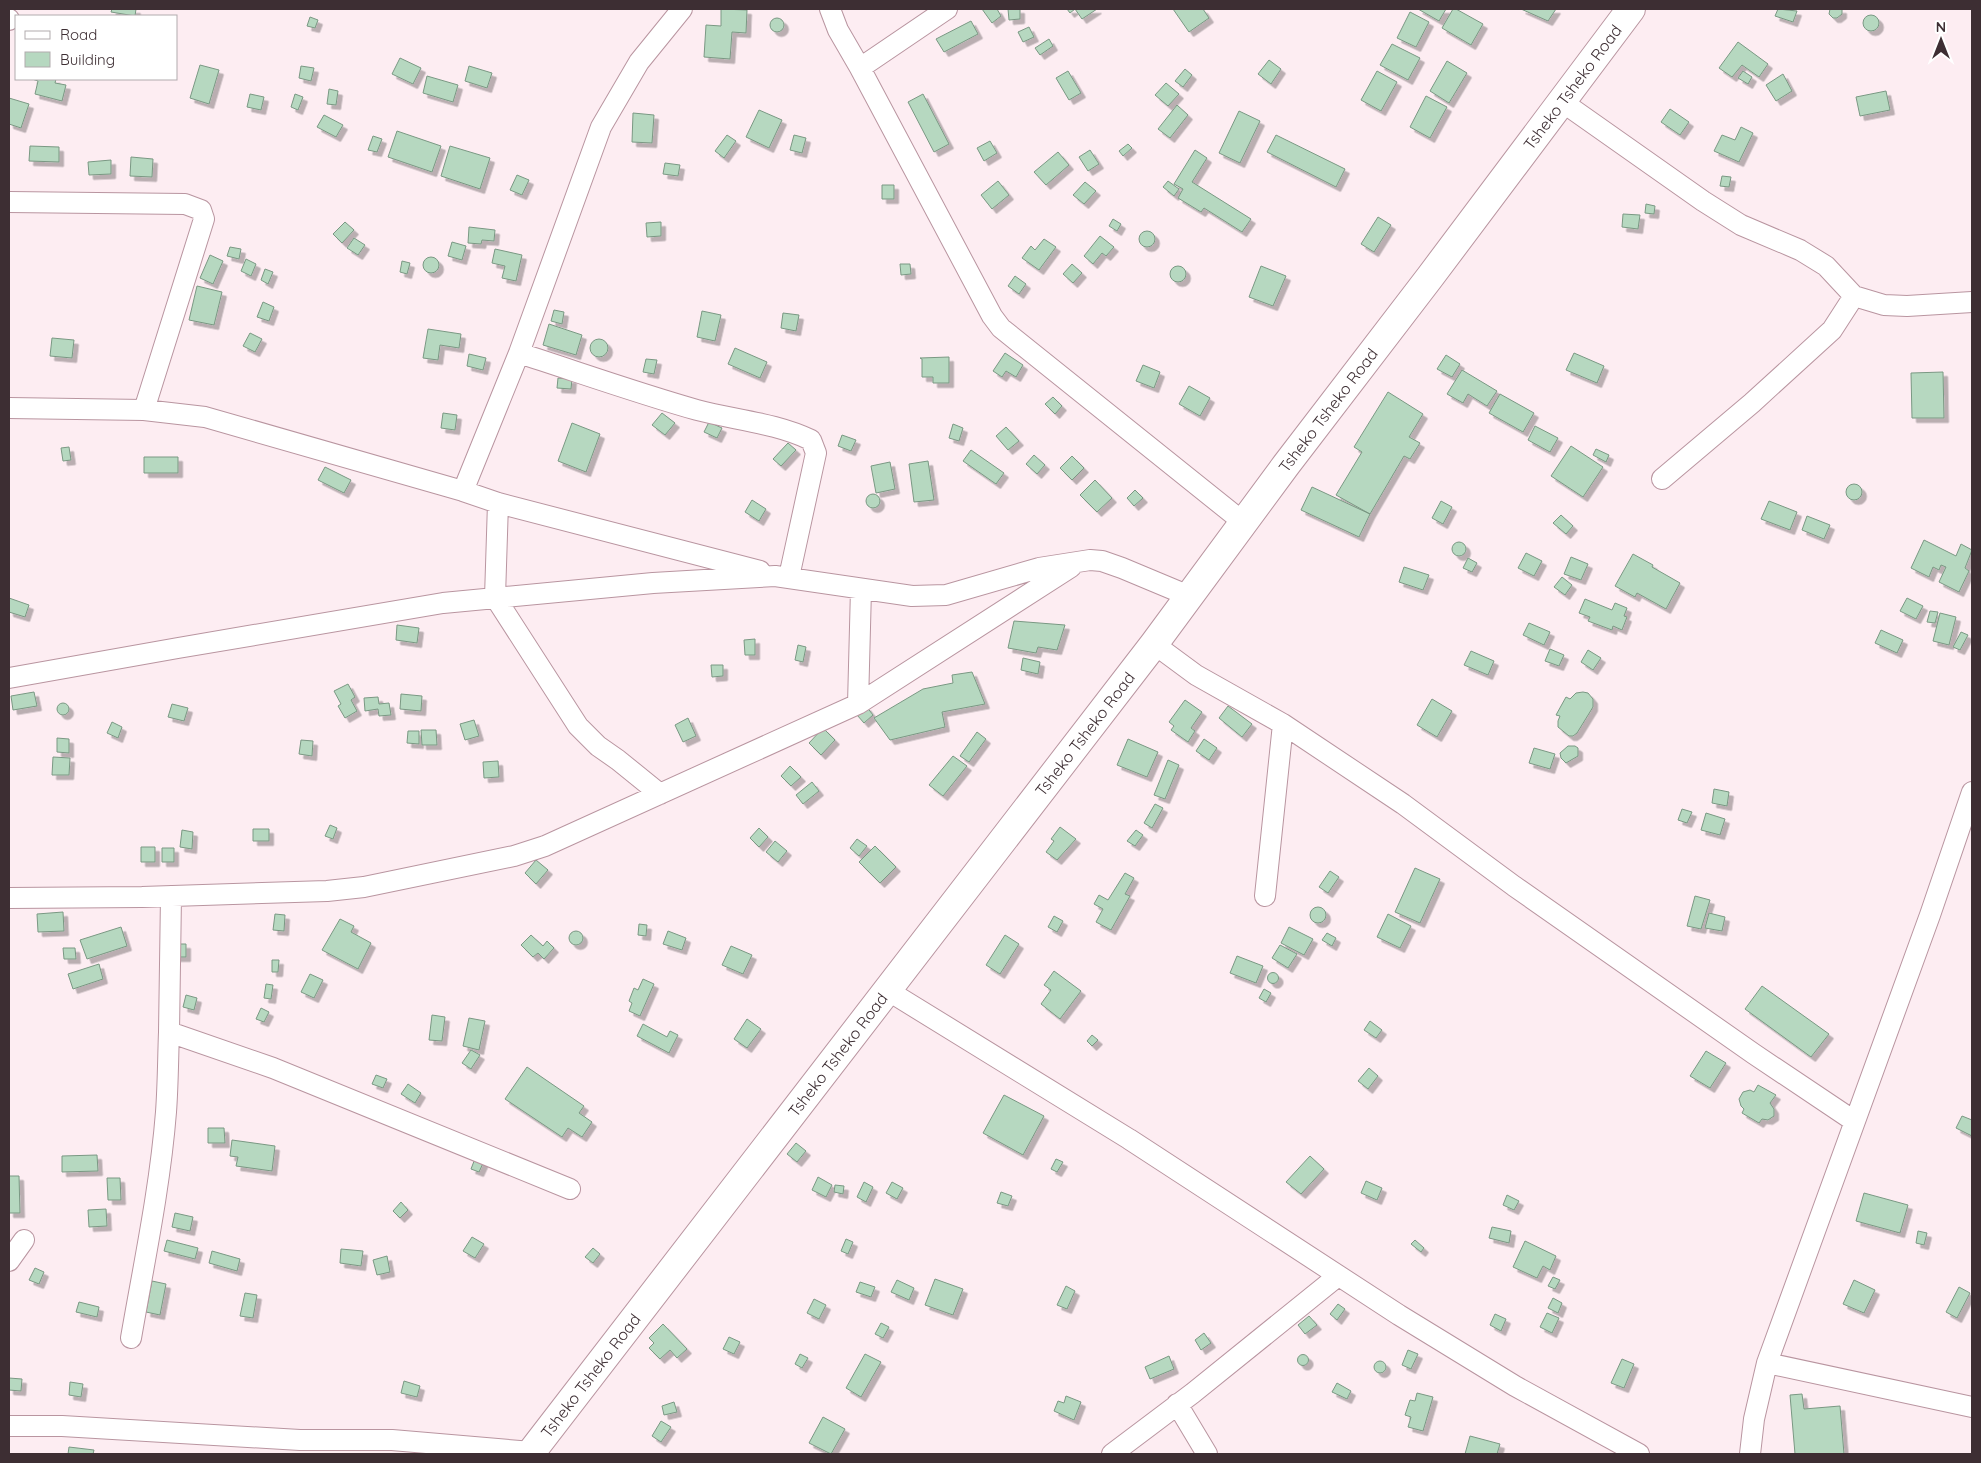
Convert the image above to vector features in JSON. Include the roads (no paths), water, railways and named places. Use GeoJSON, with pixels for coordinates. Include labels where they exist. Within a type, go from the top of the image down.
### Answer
{"type":"FeatureCollection","features":[{"type":"Feature","properties":{"kind":"highway","name":"Tsheko Tsheko Road"},"geometry":{"type":"LineString","coordinates":[[531,1453],[1154,644],[1243,522],[1631,9]]}},
{"type":"Feature","properties":{"kind":"street"},"geometry":{"type":"LineString","coordinates":[[463,491],[519,353],[601,126],[639,62],[682,9]]}},
{"type":"Feature","properties":{"kind":"street"},"geometry":{"type":"LineString","coordinates":[[830,9],[838,30],[992,316],[1001,328],[1243,522]]}},
{"type":"Feature","properties":{"kind":"street"},"geometry":{"type":"LineString","coordinates":[[860,68],[947,9]]}},
{"type":"Feature","properties":{"kind":"street"},"geometry":{"type":"LineString","coordinates":[[1561,101],[1703,201],[1741,225],[1800,250],[1826,266],[1854,296],[1884,305],[1907,306],[1972,302]]}},
{"type":"Feature","properties":{"kind":"street"},"geometry":{"type":"LineString","coordinates":[[9,202],[185,204],[201,210],[204,218],[144,410]]}},
{"type":"Feature","properties":{"kind":"street"},"geometry":{"type":"LineString","coordinates":[[1662,479],[1752,403],[1832,330],[1854,296]]}},
{"type":"Feature","properties":{"kind":"street"},"geometry":{"type":"LineString","coordinates":[[519,353],[664,401],[726,418],[789,431],[811,440],[816,453],[782,576]]}},
{"type":"Feature","properties":{"kind":"street"},"geometry":{"type":"LineString","coordinates":[[9,408],[144,410],[204,417],[463,491],[498,503],[782,576],[861,589],[912,596],[946,595],[1039,568],[1078,562],[1102,561],[1189,596]]}},
{"type":"Feature","properties":{"kind":"street"},"geometry":{"type":"LineString","coordinates":[[498,503],[495,597],[578,726],[598,746],[660,794]]}},
{"type":"Feature","properties":{"kind":"street"},"geometry":{"type":"LineString","coordinates":[[9,898],[327,892],[364,887],[514,856],[545,846],[858,704],[1078,562]]}},
{"type":"Feature","properties":{"kind":"street"},"geometry":{"type":"LineString","coordinates":[[9,678],[414,608],[495,597],[652,583],[782,576]]}},
{"type":"Feature","properties":{"kind":"street"},"geometry":{"type":"LineString","coordinates":[[858,704],[861,589]]}},
{"type":"Feature","properties":{"kind":"street"},"geometry":{"type":"LineString","coordinates":[[1154,644],[1196,675],[1283,724],[1403,804],[1514,886],[1754,1054],[1854,1121]]}},
{"type":"Feature","properties":{"kind":"street"},"geometry":{"type":"LineString","coordinates":[[1265,896],[1283,724]]}},
{"type":"Feature","properties":{"kind":"street"},"geometry":{"type":"LineString","coordinates":[[1750,1454],[1754,1419],[1767,1363],[1930,915],[1972,792]]}},
{"type":"Feature","properties":{"kind":"street"},"geometry":{"type":"LineString","coordinates":[[131,1338],[154,1204],[166,1112],[171,896]]}},
{"type":"Feature","properties":{"kind":"street"},"geometry":{"type":"LineString","coordinates":[[887,990],[1129,1139],[1338,1276],[1515,1386],[1639,1454]]}},
{"type":"Feature","properties":{"kind":"street"},"geometry":{"type":"LineString","coordinates":[[169,1032],[273,1068],[570,1189]]}},
{"type":"Feature","properties":{"kind":"street"},"geometry":{"type":"LineString","coordinates":[[9,1262],[24,1240]]}},
{"type":"Feature","properties":{"kind":"street"},"geometry":{"type":"LineString","coordinates":[[1112,1454],[1338,1276]]}},
{"type":"Feature","properties":{"kind":"street"},"geometry":{"type":"LineString","coordinates":[[1767,1363],[1972,1406]]}},
{"type":"Feature","properties":{"kind":"street"},"geometry":{"type":"LineString","coordinates":[[1176,1404],[1207,1454]]}},
{"type":"Feature","properties":{"kind":"street"},"geometry":{"type":"LineString","coordinates":[[9,1426],[62,1426],[300,1440],[392,1440],[531,1453]]}}]}
